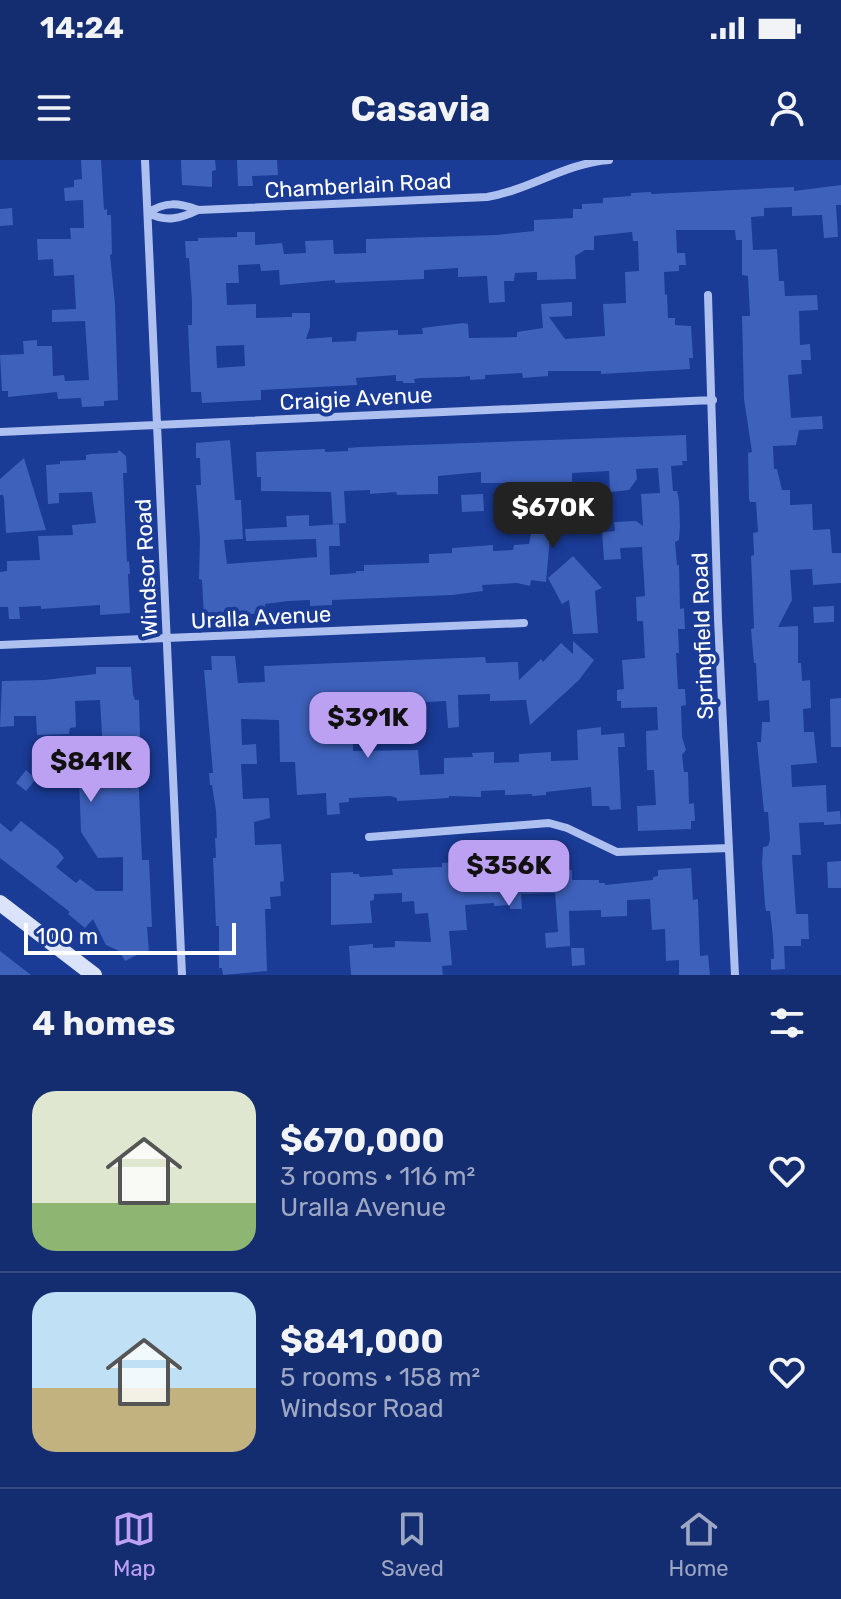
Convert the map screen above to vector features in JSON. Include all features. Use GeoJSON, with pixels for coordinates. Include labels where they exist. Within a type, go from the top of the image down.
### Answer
{"type":"FeatureCollection","features":[{"type":"Feature","properties":{"kind":"main road"},"geometry":{"type":"LineString","coordinates":[[0,903],[94,975]]}},
{"type":"Feature","properties":{"kind":"street","name":"Windsor Road"},"geometry":{"type":"LineString","coordinates":[[145,160],[182,975]]}},
{"type":"Feature","properties":{"kind":"street","name":"Chamberlain Road"},"geometry":{"type":"LineString","coordinates":[[198,210],[183,218],[160,219],[148,213],[159,205],[182,204],[198,210],[487,197],[509,192],[579,165],[609,160]]}},
{"type":"Feature","properties":{"kind":"street","name":"Springfield Road"},"geometry":{"type":"LineString","coordinates":[[708,295],[718,619],[735,975]]}},
{"type":"Feature","properties":{"kind":"street","name":"Craigie Avenue"},"geometry":{"type":"LineString","coordinates":[[0,432],[713,400]]}},
{"type":"Feature","properties":{"kind":"street","name":"Uralla Avenue"},"geometry":{"type":"LineString","coordinates":[[0,645],[524,623]]}},
{"type":"Feature","properties":{"kind":"street"},"geometry":{"type":"LineString","coordinates":[[369,837],[549,823],[567,828],[617,852],[729,848]]}},
{"type":"Feature","properties":{"kind":"building"},"geometry":{"type":"Polygon","coordinates":[[[81,160],[101,160],[104,210],[107,209],[107,215],[111,215],[110,255],[118,400],[104,401],[104,406],[82,407],[81,398],[58,399],[57,392],[8,397],[8,391],[2,391],[0,355],[24,354],[23,341],[37,340],[37,346],[52,346],[53,376],[64,375],[65,381],[89,380],[85,321],[52,322],[52,310],[76,309],[74,275],[54,276],[53,259],[38,260],[37,239],[71,239],[70,228],[84,228],[83,200],[65,201],[64,188],[74,187],[74,180],[82,179],[81,160]]]}},
{"type":"Feature","properties":{"kind":"building"},"geometry":{"type":"Polygon","coordinates":[[[181,160],[215,160],[212,187],[182,185],[181,160]]]}},
{"type":"Feature","properties":{"kind":"building"},"geometry":{"type":"Polygon","coordinates":[[[237,160],[277,160],[278,175],[252,176],[253,186],[238,186],[237,160]]]}},
{"type":"Feature","properties":{"kind":"building"},"geometry":{"type":"Polygon","coordinates":[[[841,185],[841,205],[836,205],[838,237],[824,238],[822,215],[792,216],[792,207],[764,208],[764,216],[751,217],[753,250],[777,249],[779,281],[784,281],[785,296],[817,295],[818,310],[799,311],[800,345],[810,344],[811,360],[801,360],[802,374],[788,375],[791,418],[822,416],[823,429],[799,430],[796,445],[773,446],[774,469],[777,469],[782,490],[790,490],[790,505],[812,504],[813,530],[830,529],[832,553],[841,553],[841,583],[813,585],[812,569],[790,570],[792,600],[778,627],[798,626],[798,663],[801,663],[802,681],[810,680],[811,708],[803,709],[804,732],[814,732],[817,763],[791,765],[792,787],[826,785],[827,812],[840,811],[841,824],[799,823],[801,855],[792,855],[796,914],[808,914],[809,939],[801,939],[801,946],[784,946],[785,969],[771,970],[773,937],[770,911],[766,911],[765,905],[762,863],[763,847],[768,846],[770,840],[757,742],[761,742],[762,722],[770,722],[769,700],[758,701],[751,629],[754,628],[751,556],[754,555],[753,533],[758,532],[756,502],[749,499],[748,453],[752,452],[744,399],[742,316],[750,316],[748,276],[742,275],[742,240],[736,240],[735,230],[676,230],[677,253],[685,253],[686,265],[679,265],[679,271],[664,272],[665,295],[668,318],[675,318],[675,325],[691,326],[693,358],[689,358],[690,369],[601,374],[601,371],[548,371],[548,376],[523,378],[522,373],[485,375],[485,379],[470,380],[470,376],[421,378],[414,379],[415,383],[396,381],[396,375],[356,378],[357,385],[261,390],[261,400],[202,403],[201,392],[191,392],[188,325],[192,325],[192,301],[185,241],[237,237],[237,232],[255,232],[255,245],[282,243],[284,254],[306,253],[305,241],[333,240],[334,254],[366,253],[366,239],[534,231],[534,220],[573,218],[573,209],[582,209],[582,204],[603,203],[603,198],[631,196],[631,193],[794,187],[794,191],[841,185]],[[632,232],[594,236],[594,250],[585,250],[575,256],[576,279],[537,280],[537,272],[515,273],[514,281],[504,281],[505,302],[489,303],[487,276],[458,277],[458,268],[424,270],[424,279],[335,283],[335,280],[280,285],[279,270],[261,271],[260,264],[238,265],[239,283],[226,283],[227,305],[256,304],[256,318],[310,313],[306,339],[332,337],[332,342],[356,341],[357,332],[398,330],[398,335],[423,334],[422,328],[463,323],[468,324],[469,338],[517,337],[517,332],[543,328],[541,304],[572,302],[572,316],[549,317],[565,339],[605,336],[603,304],[626,303],[625,272],[639,271],[638,241],[633,241],[632,232]],[[244,345],[216,346],[217,368],[245,366],[244,345]]]}},
{"type":"Feature","properties":{"kind":"building"},"geometry":{"type":"Polygon","coordinates":[[[12,208],[13,225],[0,226],[0,209],[12,208]]]}},
{"type":"Feature","properties":{"kind":"building"},"geometry":{"type":"Polygon","coordinates":[[[686,435],[687,461],[682,461],[683,465],[671,466],[673,491],[677,491],[679,500],[679,540],[675,542],[680,609],[684,608],[685,629],[678,629],[679,653],[676,653],[678,689],[685,689],[686,705],[681,706],[682,737],[686,750],[682,755],[684,772],[688,772],[689,804],[694,803],[695,821],[691,821],[691,829],[638,831],[637,806],[656,805],[654,770],[647,770],[646,731],[658,730],[657,707],[621,708],[617,690],[624,689],[622,660],[645,658],[643,621],[637,621],[636,597],[645,596],[642,547],[620,548],[621,559],[604,560],[602,532],[615,531],[614,522],[636,521],[643,526],[641,494],[660,493],[658,468],[636,469],[637,479],[629,490],[610,492],[609,471],[572,473],[572,497],[558,497],[558,493],[525,495],[524,483],[481,483],[481,472],[438,476],[438,494],[344,491],[346,523],[333,524],[331,492],[261,491],[261,477],[257,477],[256,452],[325,449],[325,452],[360,447],[686,435]]]}},
{"type":"Feature","properties":{"kind":"building"},"geometry":{"type":"Polygon","coordinates":[[[230,440],[235,500],[241,500],[243,539],[224,540],[227,564],[317,557],[316,539],[246,541],[245,529],[287,527],[286,516],[309,515],[309,526],[339,524],[340,546],[329,546],[330,575],[364,571],[364,565],[429,563],[429,554],[452,553],[452,548],[493,545],[493,551],[513,550],[514,545],[529,544],[533,524],[554,526],[553,537],[550,537],[546,582],[531,580],[530,586],[517,583],[482,585],[483,591],[452,595],[332,600],[332,605],[310,606],[310,600],[288,601],[265,604],[266,613],[204,618],[202,580],[199,579],[196,485],[201,485],[200,458],[196,458],[196,443],[230,440]]]}},
{"type":"Feature","properties":{"kind":"building"},"geometry":{"type":"Polygon","coordinates":[[[119,450],[126,456],[127,473],[123,473],[130,613],[100,615],[100,605],[41,609],[41,606],[19,607],[20,619],[9,619],[8,607],[0,607],[0,572],[7,571],[7,561],[40,560],[38,536],[73,535],[72,525],[96,523],[92,492],[59,493],[59,503],[48,504],[46,465],[86,460],[86,455],[117,453],[119,450]]]}},
{"type":"Feature","properties":{"kind":"building"},"geometry":{"type":"Polygon","coordinates":[[[24,458],[46,530],[6,533],[0,479],[24,458]]]}},
{"type":"Feature","properties":{"kind":"building"},"geometry":{"type":"Polygon","coordinates":[[[483,494],[484,511],[462,512],[461,495],[483,494]]]}},
{"type":"Feature","properties":{"kind":"building"},"geometry":{"type":"Polygon","coordinates":[[[573,556],[602,588],[595,591],[598,633],[573,634],[569,600],[562,604],[548,578],[573,556]]]}},
{"type":"Feature","properties":{"kind":"building"},"geometry":{"type":"Polygon","coordinates":[[[834,606],[834,622],[814,623],[813,607],[834,606]]]}},
{"type":"Feature","properties":{"kind":"building"},"geometry":{"type":"Polygon","coordinates":[[[573,641],[594,660],[579,680],[530,725],[526,700],[490,701],[490,694],[458,695],[459,727],[448,728],[446,701],[406,703],[405,693],[376,695],[376,703],[349,705],[353,751],[418,750],[420,775],[444,774],[444,758],[473,757],[472,753],[494,752],[494,763],[519,762],[519,754],[551,752],[551,761],[578,760],[577,730],[601,727],[601,735],[624,733],[625,747],[618,747],[621,809],[592,806],[591,787],[532,796],[505,795],[505,790],[481,791],[481,797],[449,796],[397,801],[397,798],[390,796],[349,798],[349,802],[339,803],[340,814],[327,815],[326,793],[297,795],[295,762],[280,762],[279,720],[241,719],[242,745],[256,744],[257,764],[241,764],[243,799],[269,798],[270,818],[254,822],[255,845],[281,844],[284,881],[280,882],[281,896],[270,897],[271,909],[265,909],[267,971],[223,975],[222,968],[219,968],[219,926],[216,926],[213,858],[216,858],[216,811],[210,785],[209,773],[213,773],[204,670],[212,670],[211,656],[235,656],[238,683],[265,682],[264,666],[485,657],[486,663],[518,662],[519,680],[561,643],[573,654],[573,641]]]}},
{"type":"Feature","properties":{"kind":"building"},"geometry":{"type":"Polygon","coordinates":[[[96,667],[131,667],[133,694],[135,700],[139,700],[142,860],[149,860],[152,927],[147,927],[149,953],[125,961],[119,951],[106,945],[93,919],[85,928],[68,914],[70,912],[0,858],[0,823],[11,832],[21,821],[58,850],[64,858],[56,867],[76,883],[80,879],[96,891],[123,891],[123,857],[98,858],[81,832],[79,778],[89,778],[87,752],[103,752],[100,700],[75,701],[76,727],[70,728],[69,734],[37,735],[36,716],[14,716],[14,726],[0,727],[2,681],[96,674],[96,667]]]}},
{"type":"Feature","properties":{"kind":"building"},"geometry":{"type":"Polygon","coordinates":[[[841,698],[841,747],[831,747],[830,699],[841,698]]]}},
{"type":"Feature","properties":{"kind":"building"},"geometry":{"type":"Polygon","coordinates":[[[26,770],[36,779],[26,791],[16,783],[26,770]]]}},
{"type":"Feature","properties":{"kind":"building"},"geometry":{"type":"Polygon","coordinates":[[[553,854],[554,871],[572,870],[572,880],[599,880],[605,885],[653,880],[658,876],[658,870],[691,868],[693,900],[698,899],[700,956],[708,955],[710,975],[679,975],[679,960],[666,961],[665,929],[652,930],[650,899],[627,900],[627,916],[601,917],[601,910],[569,911],[570,946],[546,948],[545,933],[558,932],[555,893],[521,894],[522,909],[510,909],[510,905],[494,906],[494,903],[465,905],[467,930],[449,931],[452,965],[442,966],[443,975],[351,975],[349,946],[373,944],[373,948],[395,947],[395,941],[431,942],[428,913],[415,914],[414,901],[402,902],[402,893],[374,894],[374,900],[370,901],[372,923],[331,925],[331,873],[353,872],[360,877],[393,875],[392,869],[442,867],[442,863],[553,854]]]}},
{"type":"Feature","properties":{"kind":"building"},"geometry":{"type":"Polygon","coordinates":[[[841,861],[841,888],[828,888],[827,862],[841,861]]]}},
{"type":"Feature","properties":{"kind":"building"},"geometry":{"type":"Polygon","coordinates":[[[571,948],[584,948],[585,965],[572,966],[571,948]]]}},
{"type":"Feature","properties":{"kind":"building"},"geometry":{"type":"Polygon","coordinates":[[[0,951],[31,975],[0,975],[0,951]]]}}]}
